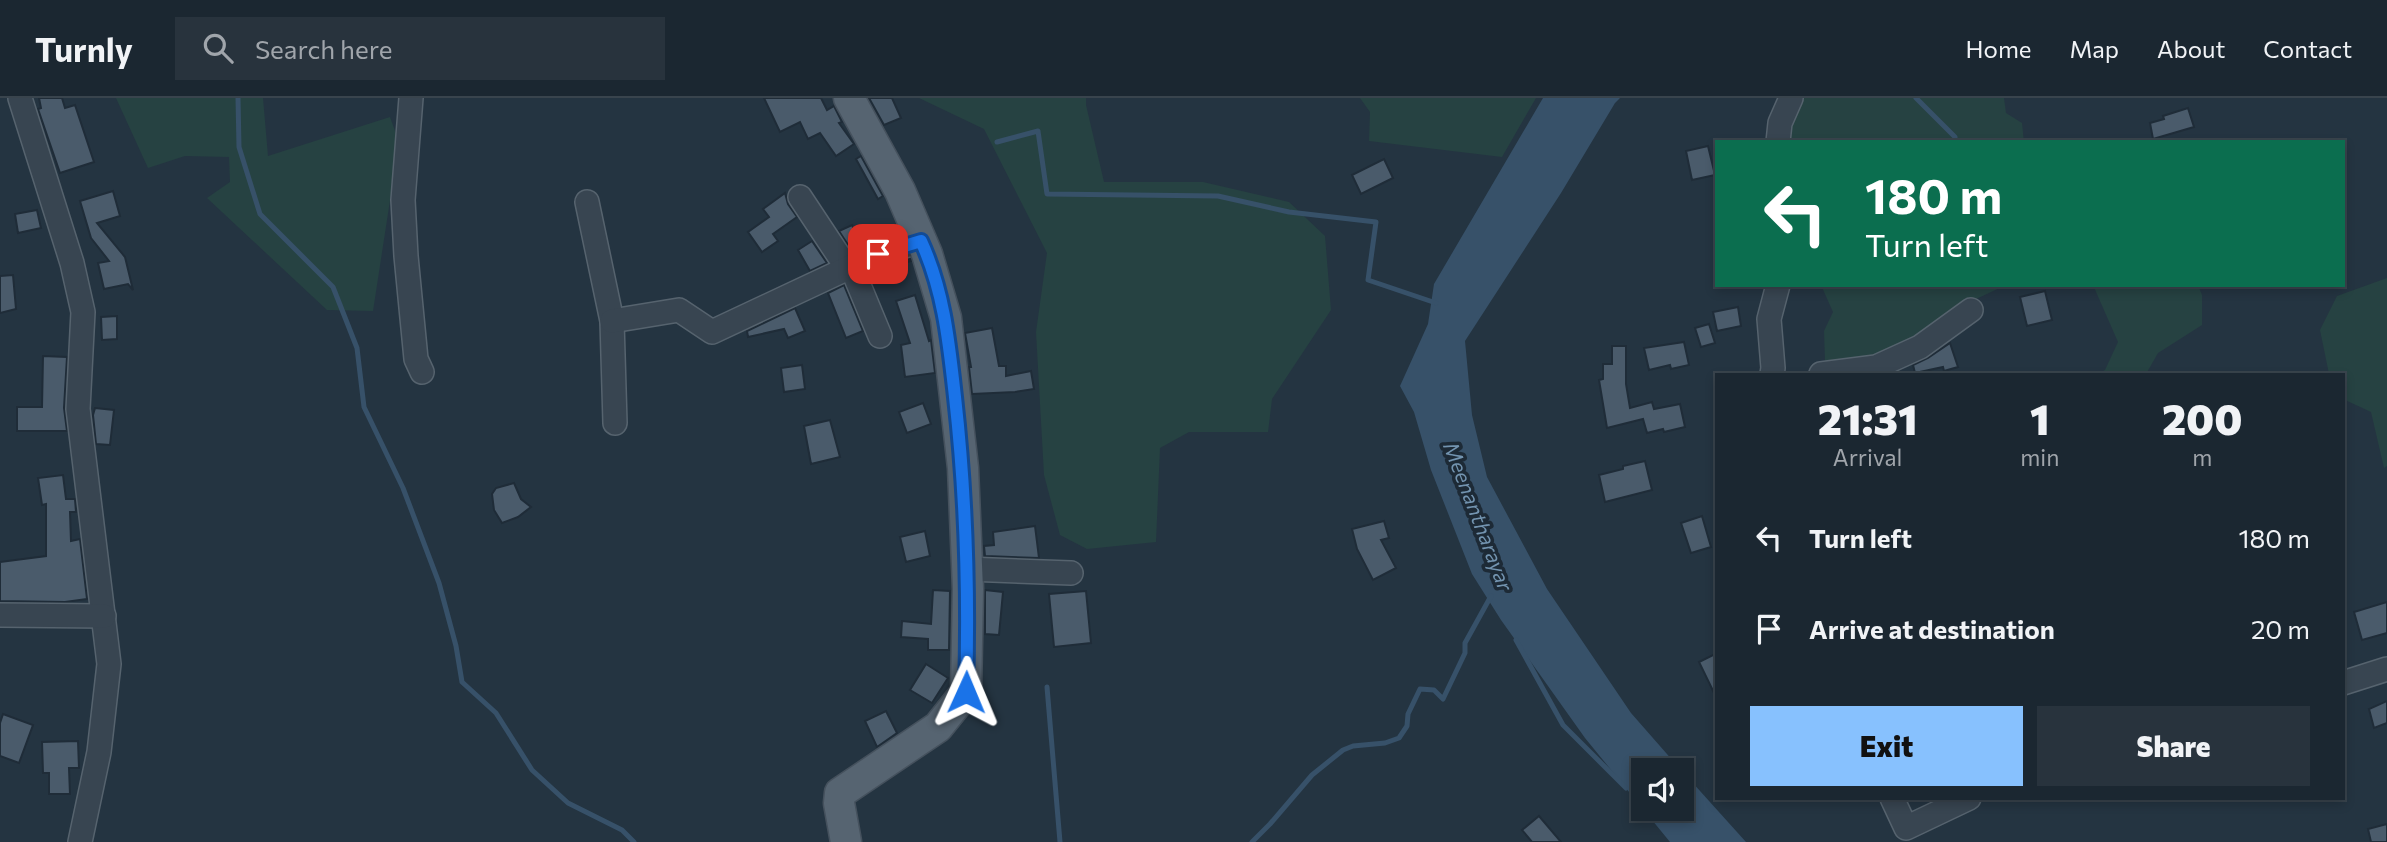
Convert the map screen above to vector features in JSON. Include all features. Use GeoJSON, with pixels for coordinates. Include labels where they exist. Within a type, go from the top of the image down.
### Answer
{"type":"FeatureCollection","features":[{"type":"Feature","properties":{"kind":"main road"},"geometry":{"type":"LineString","coordinates":[[846,842],[839,803],[840,793],[938,727],[966,692],[967,569],[963,468],[946,318],[921,241],[900,191],[849,98]]}},
{"type":"Feature","properties":{"kind":"street"},"geometry":{"type":"LineString","coordinates":[[20,98],[72,263],[83,312],[78,409],[109,664],[99,752],[80,842]]}},
{"type":"Feature","properties":{"kind":"street"},"geometry":{"type":"LineString","coordinates":[[411,98],[404,212],[416,359],[422,372]]}},
{"type":"Feature","properties":{"kind":"street"},"geometry":{"type":"LineString","coordinates":[[1778,140],[1780,123],[1791,98]]}},
{"type":"Feature","properties":{"kind":"street"},"geometry":{"type":"LineString","coordinates":[[800,197],[849,267],[880,336]]}},
{"type":"Feature","properties":{"kind":"street"},"geometry":{"type":"LineString","coordinates":[[587,202],[612,321],[615,423]]}},
{"type":"Feature","properties":{"kind":"street"},"geometry":{"type":"LineString","coordinates":[[612,321],[679,310],[712,332],[878,254],[921,241]]}},
{"type":"Feature","properties":{"kind":"street"},"geometry":{"type":"LineString","coordinates":[[1772,373],[1769,318],[1778,287]]}},
{"type":"Feature","properties":{"kind":"street"},"geometry":{"type":"LineString","coordinates":[[1829,373],[1876,367],[1920,347],[1972,310]]}},
{"type":"Feature","properties":{"kind":"street"},"geometry":{"type":"LineString","coordinates":[[967,569],[1071,573]]}},
{"type":"Feature","properties":{"kind":"street"},"geometry":{"type":"LineString","coordinates":[[0,615],[104,616]]}},
{"type":"Feature","properties":{"kind":"street"},"geometry":{"type":"LineString","coordinates":[[2345,682],[2387,669]]}},
{"type":"Feature","properties":{"kind":"street"},"geometry":{"type":"LineString","coordinates":[[1893,800],[1906,828],[1965,800]]}},
{"type":"Feature","properties":{"kind":"green space"},"geometry":{"type":"Polygon","coordinates":[[[116,98],[263,98],[268,156],[390,117],[399,142],[373,311],[327,310],[207,198],[230,182],[229,157],[185,156],[148,168],[116,98]]]}},
{"type":"Feature","properties":{"kind":"green space"},"geometry":{"type":"Polygon","coordinates":[[[919,98],[1086,98],[1104,182],[1203,182],[1289,202],[1325,236],[1331,310],[1272,399],[1268,432],[1189,432],[1160,448],[1156,542],[1087,549],[1060,535],[1044,475],[1036,332],[1047,253],[984,129],[919,98]]]}},
{"type":"Feature","properties":{"kind":"green space"},"geometry":{"type":"Polygon","coordinates":[[[1360,98],[1536,98],[1502,157],[1369,141],[1370,112],[1360,98]]]}},
{"type":"Feature","properties":{"kind":"green space"},"geometry":{"type":"Polygon","coordinates":[[[1804,98],[2004,98],[2006,113],[2022,123],[2024,140],[1786,140],[1788,125],[1804,98]]]}},
{"type":"Feature","properties":{"kind":"green space"},"geometry":{"type":"Polygon","coordinates":[[[2387,278],[2387,466],[2384,468],[2371,412],[2345,400],[2345,373],[2329,373],[2320,330],[2337,296],[2387,278]]]}},
{"type":"Feature","properties":{"kind":"green space"},"geometry":{"type":"Polygon","coordinates":[[[1822,287],[2002,287],[1961,306],[1928,333],[1881,355],[1825,362],[1824,331],[1833,312],[1822,287]]]}},
{"type":"Feature","properties":{"kind":"green space"},"geometry":{"type":"Polygon","coordinates":[[[2094,287],[2199,287],[2202,295],[2202,325],[2158,353],[2147,373],[2099,373],[2105,370],[2118,342],[2094,287]]]}},
{"type":"Feature","properties":{"kind":"water"},"geometry":{"type":"Polygon","coordinates":[[[1543,98],[1620,98],[1465,341],[1472,415],[1487,477],[1547,589],[1631,713],[1670,758],[1631,758],[1631,794],[1585,738],[1501,620],[1472,574],[1431,470],[1414,412],[1400,386],[1428,324],[1434,284],[1543,98]]]}},
{"type":"Feature","properties":{"kind":"water"},"geometry":{"type":"Polygon","coordinates":[[[1694,784],[1746,842],[1670,842],[1653,821],[1694,821],[1694,784]]]}},
{"type":"Feature","properties":{"kind":"building"},"geometry":{"type":"Polygon","coordinates":[[[39,98],[62,98],[65,108],[75,105],[94,162],[60,173],[38,109],[41,108],[39,98]]]}},
{"type":"Feature","properties":{"kind":"building"},"geometry":{"type":"Polygon","coordinates":[[[764,98],[821,98],[827,110],[834,106],[842,122],[839,123],[854,144],[836,156],[820,133],[808,139],[800,122],[780,132],[764,98]]]}},
{"type":"Feature","properties":{"kind":"building"},"geometry":{"type":"Polygon","coordinates":[[[869,98],[892,98],[901,118],[884,125],[869,98]]]}},
{"type":"Feature","properties":{"kind":"building"},"geometry":{"type":"Polygon","coordinates":[[[2188,108],[2194,127],[2153,139],[2150,123],[2188,108]]]}},
{"type":"Feature","properties":{"kind":"building"},"geometry":{"type":"Polygon","coordinates":[[[1708,146],[1715,175],[1692,180],[1686,151],[1708,146]]]}},
{"type":"Feature","properties":{"kind":"building"},"geometry":{"type":"Polygon","coordinates":[[[861,156],[883,196],[878,199],[856,159],[861,156]]]}},
{"type":"Feature","properties":{"kind":"building"},"geometry":{"type":"Polygon","coordinates":[[[1384,159],[1393,178],[1361,194],[1352,175],[1384,159]]]}},
{"type":"Feature","properties":{"kind":"building"},"geometry":{"type":"Polygon","coordinates":[[[113,191],[120,216],[97,223],[125,257],[133,290],[128,284],[104,289],[98,263],[109,261],[91,238],[80,201],[113,191]]]}},
{"type":"Feature","properties":{"kind":"building"},"geometry":{"type":"Polygon","coordinates":[[[785,193],[788,204],[797,217],[773,234],[778,241],[762,252],[748,232],[769,217],[763,209],[785,193]]]}},
{"type":"Feature","properties":{"kind":"building"},"geometry":{"type":"Polygon","coordinates":[[[37,210],[41,228],[18,233],[15,214],[37,210]]]}},
{"type":"Feature","properties":{"kind":"building"},"geometry":{"type":"Polygon","coordinates":[[[852,225],[862,246],[852,251],[839,231],[852,225]]]}},
{"type":"Feature","properties":{"kind":"building"},"geometry":{"type":"Polygon","coordinates":[[[812,241],[827,263],[810,271],[798,250],[812,241]]]}},
{"type":"Feature","properties":{"kind":"building"},"geometry":{"type":"Polygon","coordinates":[[[910,259],[911,261],[899,265],[900,269],[871,278],[869,274],[910,259]]]}},
{"type":"Feature","properties":{"kind":"building"},"geometry":{"type":"Polygon","coordinates":[[[13,275],[16,309],[0,313],[0,276],[13,275]]]}},
{"type":"Feature","properties":{"kind":"building"},"geometry":{"type":"Polygon","coordinates":[[[844,285],[863,331],[846,338],[828,293],[844,285]]]}},
{"type":"Feature","properties":{"kind":"building"},"geometry":{"type":"Polygon","coordinates":[[[2045,291],[2052,320],[2027,326],[2020,297],[2045,291]]]}},
{"type":"Feature","properties":{"kind":"building"},"geometry":{"type":"Polygon","coordinates":[[[915,295],[929,341],[931,340],[935,373],[905,377],[901,345],[910,343],[896,301],[915,295]]]}},
{"type":"Feature","properties":{"kind":"building"},"geometry":{"type":"Polygon","coordinates":[[[1738,307],[1741,326],[1717,331],[1713,312],[1738,307]]]}},
{"type":"Feature","properties":{"kind":"building"},"geometry":{"type":"Polygon","coordinates":[[[795,308],[805,331],[788,338],[784,329],[748,337],[747,331],[795,308]]]}},
{"type":"Feature","properties":{"kind":"building"},"geometry":{"type":"Polygon","coordinates":[[[117,316],[117,339],[102,340],[101,317],[117,316]]]}},
{"type":"Feature","properties":{"kind":"building"},"geometry":{"type":"Polygon","coordinates":[[[1709,324],[1715,343],[1701,347],[1695,328],[1709,324]]]}},
{"type":"Feature","properties":{"kind":"building"},"geometry":{"type":"Polygon","coordinates":[[[992,328],[999,366],[1006,366],[1006,376],[1031,371],[1034,389],[972,394],[965,333],[992,328]]]}},
{"type":"Feature","properties":{"kind":"building"},"geometry":{"type":"Polygon","coordinates":[[[1684,342],[1689,365],[1671,369],[1670,365],[1649,370],[1644,348],[1684,342]]]}},
{"type":"Feature","properties":{"kind":"building"},"geometry":{"type":"Polygon","coordinates":[[[1950,343],[1958,367],[1915,373],[1913,365],[1950,343]]]}},
{"type":"Feature","properties":{"kind":"building"},"geometry":{"type":"Polygon","coordinates":[[[1612,346],[1626,346],[1626,384],[1630,408],[1652,402],[1654,409],[1680,404],[1685,427],[1647,433],[1643,419],[1607,428],[1599,380],[1603,379],[1603,364],[1612,364],[1612,346]]]}},
{"type":"Feature","properties":{"kind":"building"},"geometry":{"type":"Polygon","coordinates":[[[43,356],[67,357],[64,408],[67,431],[17,431],[17,407],[42,407],[43,356]]]}},
{"type":"Feature","properties":{"kind":"building"},"geometry":{"type":"Polygon","coordinates":[[[802,365],[805,389],[784,392],[781,368],[802,365]]]}},
{"type":"Feature","properties":{"kind":"building"},"geometry":{"type":"Polygon","coordinates":[[[923,403],[931,424],[907,433],[899,412],[923,403]]]}},
{"type":"Feature","properties":{"kind":"building"},"geometry":{"type":"Polygon","coordinates":[[[95,408],[114,410],[110,445],[96,444],[93,415],[95,408]]]}},
{"type":"Feature","properties":{"kind":"building"},"geometry":{"type":"Polygon","coordinates":[[[830,420],[840,457],[811,464],[804,426],[830,420]]]}},
{"type":"Feature","properties":{"kind":"building"},"geometry":{"type":"Polygon","coordinates":[[[1645,461],[1652,490],[1605,502],[1599,475],[1645,461]]]}},
{"type":"Feature","properties":{"kind":"building"},"geometry":{"type":"Polygon","coordinates":[[[63,475],[66,499],[75,499],[76,512],[70,512],[71,541],[80,539],[87,599],[65,602],[0,601],[0,562],[46,556],[46,504],[42,505],[38,478],[63,475]]]}},
{"type":"Feature","properties":{"kind":"building"},"geometry":{"type":"Polygon","coordinates":[[[514,483],[521,499],[531,507],[518,517],[502,523],[494,510],[492,494],[496,488],[514,483]]]}},
{"type":"Feature","properties":{"kind":"building"},"geometry":{"type":"Polygon","coordinates":[[[1702,516],[1711,547],[1691,553],[1681,523],[1702,516]]]}},
{"type":"Feature","properties":{"kind":"building"},"geometry":{"type":"Polygon","coordinates":[[[1384,521],[1389,538],[1381,540],[1396,568],[1373,580],[1357,549],[1352,529],[1384,521]]]}},
{"type":"Feature","properties":{"kind":"building"},"geometry":{"type":"Polygon","coordinates":[[[1035,526],[1039,558],[985,556],[984,546],[994,545],[993,532],[1035,526]]]}},
{"type":"Feature","properties":{"kind":"building"},"geometry":{"type":"Polygon","coordinates":[[[925,531],[930,556],[906,562],[900,537],[925,531]]]}},
{"type":"Feature","properties":{"kind":"building"},"geometry":{"type":"Polygon","coordinates":[[[933,590],[950,591],[949,650],[928,650],[928,639],[901,637],[902,621],[931,624],[933,590]]]}},
{"type":"Feature","properties":{"kind":"building"},"geometry":{"type":"Polygon","coordinates":[[[985,590],[1003,592],[999,635],[985,634],[985,590]]]}},
{"type":"Feature","properties":{"kind":"building"},"geometry":{"type":"Polygon","coordinates":[[[1086,591],[1091,643],[1054,647],[1049,594],[1086,591]]]}},
{"type":"Feature","properties":{"kind":"building"},"geometry":{"type":"Polygon","coordinates":[[[2387,602],[2387,633],[2362,640],[2354,612],[2387,602]]]}},
{"type":"Feature","properties":{"kind":"building"},"geometry":{"type":"Polygon","coordinates":[[[1715,654],[1715,695],[1699,662],[1715,654]]]}},
{"type":"Feature","properties":{"kind":"building"},"geometry":{"type":"Polygon","coordinates":[[[926,664],[948,678],[932,703],[910,690],[926,664]]]}},
{"type":"Feature","properties":{"kind":"building"},"geometry":{"type":"Polygon","coordinates":[[[2387,701],[2387,723],[2374,728],[2369,709],[2387,701]]]}},
{"type":"Feature","properties":{"kind":"building"},"geometry":{"type":"Polygon","coordinates":[[[886,711],[897,733],[877,747],[865,721],[886,711]]]}},
{"type":"Feature","properties":{"kind":"building"},"geometry":{"type":"Polygon","coordinates":[[[3,714],[33,725],[19,763],[0,756],[0,723],[3,714]]]}},
{"type":"Feature","properties":{"kind":"building"},"geometry":{"type":"Polygon","coordinates":[[[78,741],[79,768],[69,768],[70,794],[49,794],[49,773],[43,773],[42,742],[78,741]]]}},
{"type":"Feature","properties":{"kind":"building"},"geometry":{"type":"Polygon","coordinates":[[[1539,816],[1561,842],[1532,842],[1522,830],[1539,816]]]}},
{"type":"Feature","properties":{"kind":"building"},"geometry":{"type":"Polygon","coordinates":[[[2387,824],[2387,842],[2371,842],[2368,829],[2387,824]]]}},
{"type":"Feature","properties":{"kind":"waterway"},"geometry":{"type":"LineString","coordinates":[[238,98],[239,147],[260,214],[333,287],[357,348],[364,407],[403,488],[439,583],[456,646],[462,682],[496,713],[532,770],[568,803],[622,830],[634,842]]}},
{"type":"Feature","properties":{"kind":"waterway"},"geometry":{"type":"LineString","coordinates":[[1916,98],[1955,140]]}},
{"type":"Feature","properties":{"kind":"waterway"},"geometry":{"type":"LineString","coordinates":[[997,142],[1038,131],[1047,194],[1218,196],[1289,212],[1376,222],[1368,280],[1436,303]]}},
{"type":"Feature","properties":{"kind":"waterway"},"geometry":{"type":"LineString","coordinates":[[1252,842],[1312,775],[1343,750],[1399,738],[1407,726],[1408,714],[1420,689],[1434,690],[1443,699],[1465,653],[1465,643],[1491,596]]}},
{"type":"Feature","properties":{"kind":"waterway","name":"Meenantharayar"},"geometry":{"type":"LineString","coordinates":[[1516,640],[1563,725],[1626,788]]}},
{"type":"Feature","properties":{"kind":"waterway"},"geometry":{"type":"LineString","coordinates":[[1047,687],[1060,842]]}},
{"type":"Feature","properties":{"kind":"route"},"geometry":{"type":"LineString","coordinates":[[878,254],[921,241],[946,318],[963,468],[968,589],[966,692]]}}]}
